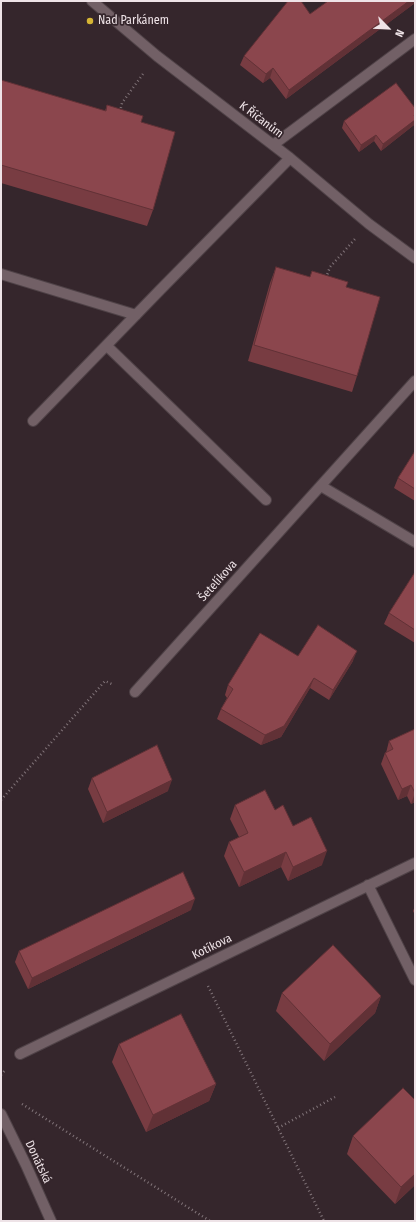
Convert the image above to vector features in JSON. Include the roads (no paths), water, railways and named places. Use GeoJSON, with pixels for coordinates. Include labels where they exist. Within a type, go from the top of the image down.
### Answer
{"type":"FeatureCollection","features":[{"type":"Feature","properties":{"kind":"street","name":"K Říčanům"},"geometry":{"type":"LineString","coordinates":[[92,1],[157,56],[290,158],[369,224],[415,258]]}},
{"type":"Feature","properties":{"kind":"street"},"geometry":{"type":"LineString","coordinates":[[273,145],[415,39]]}},
{"type":"Feature","properties":{"kind":"street"},"geometry":{"type":"LineString","coordinates":[[33,421],[290,158]]}},
{"type":"Feature","properties":{"kind":"street"},"geometry":{"type":"LineString","coordinates":[[1,274],[136,315]]}},
{"type":"Feature","properties":{"kind":"street"},"geometry":{"type":"LineString","coordinates":[[107,346],[266,500]]}},
{"type":"Feature","properties":{"kind":"street","name":"Šetelíkova"},"geometry":{"type":"LineString","coordinates":[[135,692],[415,381]]}},
{"type":"Feature","properties":{"kind":"street"},"geometry":{"type":"LineString","coordinates":[[321,486],[415,542]]}},
{"type":"Feature","properties":{"kind":"street","name":"Kotíkova"},"geometry":{"type":"LineString","coordinates":[[20,1054],[415,863]]}},
{"type":"Feature","properties":{"kind":"street"},"geometry":{"type":"LineString","coordinates":[[368,885],[415,980]]}},
{"type":"Feature","properties":{"kind":"street","name":"Donátská"},"geometry":{"type":"LineString","coordinates":[[1,1114],[51,1221]]}},
{"type":"Feature","properties":{"kind":"place","name":"Nad Parkánem"},"geometry":{"type":"Point","coordinates":[90,21]}}]}
